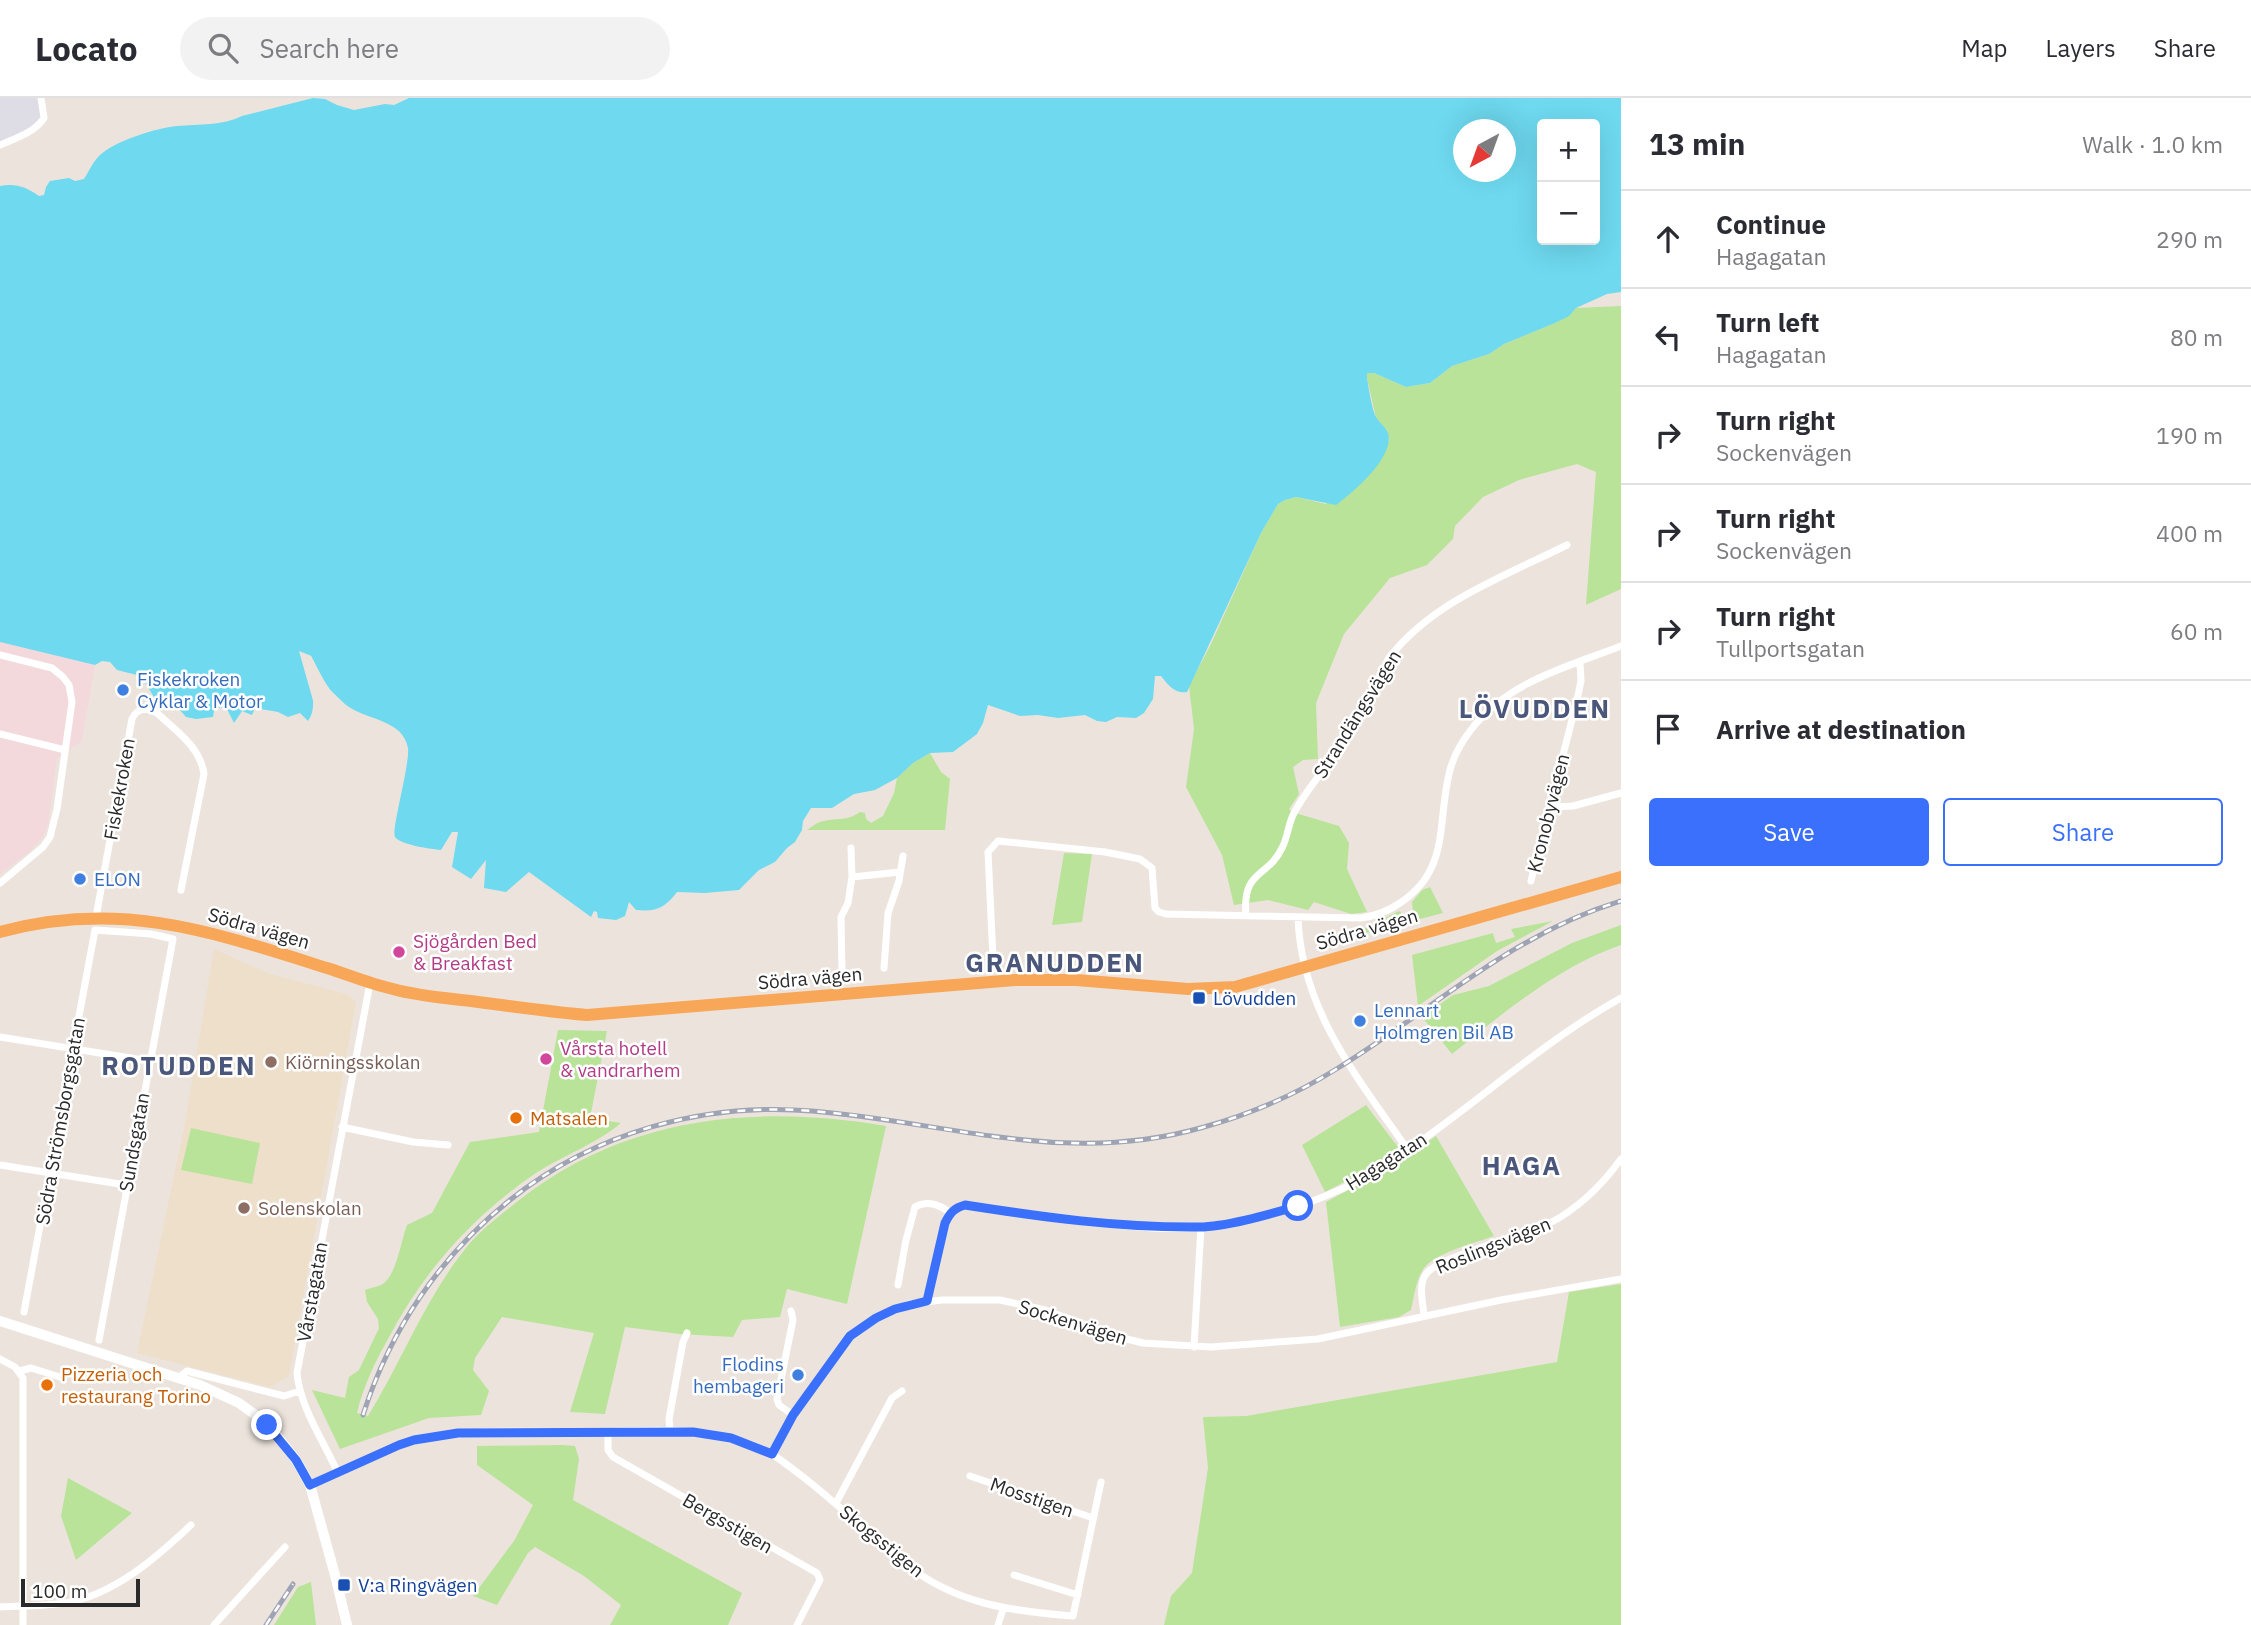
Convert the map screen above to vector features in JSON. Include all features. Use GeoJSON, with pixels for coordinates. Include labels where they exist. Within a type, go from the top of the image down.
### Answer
{"type":"FeatureCollection","features":[{"type":"Feature","properties":{"kind":"highway","name":"Södra vägen"},"geometry":{"type":"LineString","coordinates":[[0,932],[60,920],[96,924],[153,922],[195,929],[370,983],[423,995],[587,1015],[1026,980],[1076,980],[1188,989],[1235,987],[1621,877]]}},
{"type":"Feature","properties":{"kind":"main road"},"geometry":{"type":"LineString","coordinates":[[0,1321],[178,1378],[221,1395],[252,1412],[267,1425],[296,1460],[310,1485],[347,1625]]}},
{"type":"Feature","properties":{"kind":"street"},"geometry":{"type":"LineString","coordinates":[[0,145],[29,133],[41,123],[44,118],[41,98]]}},
{"type":"Feature","properties":{"kind":"street","name":"Strandängsvägen"},"geometry":{"type":"LineString","coordinates":[[1247,915],[1245,902],[1251,883],[1257,873],[1276,858],[1295,810],[1345,741],[1396,648],[1435,614],[1462,596],[1567,545]]}},
{"type":"Feature","properties":{"kind":"street"},"geometry":{"type":"LineString","coordinates":[[993,959],[988,852],[998,841],[1140,859],[1152,867],[1154,902],[1159,912],[1199,916],[1376,916],[1413,895],[1429,874],[1438,852],[1449,773],[1469,733],[1489,710],[1514,691],[1548,674],[1621,646]]}},
{"type":"Feature","properties":{"kind":"street"},"geometry":{"type":"LineString","coordinates":[[0,655],[52,668],[64,677],[72,702],[57,808],[50,837],[43,847],[0,883]]}},
{"type":"Feature","properties":{"kind":"street","name":"Kronobyvägen"},"geometry":{"type":"LineString","coordinates":[[1531,881],[1577,700],[1581,681],[1580,662]]}},
{"type":"Feature","properties":{"kind":"street","name":"Fiskekroken"},"geometry":{"type":"LineString","coordinates":[[96,924],[132,719],[136,713],[145,709],[157,713],[194,747],[203,765],[204,774],[181,890]]}},
{"type":"Feature","properties":{"kind":"street"},"geometry":{"type":"LineString","coordinates":[[0,734],[65,750]]}},
{"type":"Feature","properties":{"kind":"street"},"geometry":{"type":"LineString","coordinates":[[1549,807],[1573,806],[1621,793]]}},
{"type":"Feature","properties":{"kind":"street"},"geometry":{"type":"LineString","coordinates":[[842,971],[841,917],[848,903],[852,877],[851,848]]}},
{"type":"Feature","properties":{"kind":"street"},"geometry":{"type":"LineString","coordinates":[[884,968],[888,913],[903,856]]}},
{"type":"Feature","properties":{"kind":"street"},"geometry":{"type":"LineString","coordinates":[[852,877],[900,872]]}},
{"type":"Feature","properties":{"kind":"street"},"geometry":{"type":"LineString","coordinates":[[1298,916],[1307,966],[1317,1003],[1330,1035],[1408,1150]]}},
{"type":"Feature","properties":{"kind":"street","name":"Södra Strömsborgsgatan"},"geometry":{"type":"LineString","coordinates":[[24,1312],[96,924]]}},
{"type":"Feature","properties":{"kind":"street","name":"Sundsgatan"},"geometry":{"type":"LineString","coordinates":[[96,924],[173,939],[99,1340]]}},
{"type":"Feature","properties":{"kind":"street","name":"Vårstagatan"},"geometry":{"type":"LineString","coordinates":[[337,1471],[300,1391],[297,1373],[370,983]]}},
{"type":"Feature","properties":{"kind":"street","name":"Hagagatan"},"geometry":{"type":"LineString","coordinates":[[898,1285],[906,1240],[915,1207],[920,1204],[928,1203],[950,1213],[965,1205],[1104,1224],[1201,1227],[1276,1212],[1320,1198],[1373,1173],[1408,1150],[1560,1037],[1621,998]]}},
{"type":"Feature","properties":{"kind":"street"},"geometry":{"type":"LineString","coordinates":[[0,1037],[149,1061]]}},
{"type":"Feature","properties":{"kind":"street"},"geometry":{"type":"LineString","coordinates":[[342,1127],[413,1142],[449,1145]]}},
{"type":"Feature","properties":{"kind":"street","name":"Roslingsvägen"},"geometry":{"type":"LineString","coordinates":[[1424,1316],[1422,1286],[1424,1276],[1432,1267],[1530,1232],[1559,1218],[1592,1193],[1621,1159]]}},
{"type":"Feature","properties":{"kind":"street"},"geometry":{"type":"LineString","coordinates":[[0,1165],[126,1185]]}},
{"type":"Feature","properties":{"kind":"street"},"geometry":{"type":"LineString","coordinates":[[927,1301],[945,1223],[950,1213]]}},
{"type":"Feature","properties":{"kind":"street"},"geometry":{"type":"LineString","coordinates":[[1194,1347],[1201,1227]]}},
{"type":"Feature","properties":{"kind":"street","name":"Sockenvägen"},"geometry":{"type":"LineString","coordinates":[[772,1454],[793,1415],[850,1336],[895,1309],[927,1301],[1000,1300],[1045,1310],[1143,1343],[1230,1347],[1318,1339],[1621,1279]]}},
{"type":"Feature","properties":{"kind":"street"},"geometry":{"type":"LineString","coordinates":[[791,1311],[793,1320],[777,1399],[779,1405],[793,1415]]}},
{"type":"Feature","properties":{"kind":"street"},"geometry":{"type":"LineString","coordinates":[[670,1432],[669,1419],[683,1342],[687,1334]]}},
{"type":"Feature","properties":{"kind":"street"},"geometry":{"type":"LineString","coordinates":[[0,1359],[20,1371],[23,1378],[23,1625]]}},
{"type":"Feature","properties":{"kind":"street"},"geometry":{"type":"LineString","coordinates":[[20,1371],[31,1368],[60,1377]]}},
{"type":"Feature","properties":{"kind":"street"},"geometry":{"type":"LineString","coordinates":[[178,1378],[187,1371],[284,1396],[300,1391]]}},
{"type":"Feature","properties":{"kind":"street"},"geometry":{"type":"LineString","coordinates":[[836,1503],[892,1398],[902,1391]]}},
{"type":"Feature","properties":{"kind":"street","name":"Bergsstigen"},"geometry":{"type":"LineString","coordinates":[[608,1432],[608,1450],[613,1457],[817,1573],[820,1580],[797,1625]]}},
{"type":"Feature","properties":{"kind":"street"},"geometry":{"type":"LineString","coordinates":[[310,1485],[399,1445],[433,1436],[471,1433],[693,1432],[731,1438],[772,1454]]}},
{"type":"Feature","properties":{"kind":"street","name":"Skogsstigen"},"geometry":{"type":"LineString","coordinates":[[772,1454],[836,1503],[923,1576],[956,1594],[1003,1609]]}},
{"type":"Feature","properties":{"kind":"street","name":"Mosstigen"},"geometry":{"type":"LineString","coordinates":[[970,1476],[1093,1518]]}},
{"type":"Feature","properties":{"kind":"street","name":"Mosstigen"},"geometry":{"type":"LineString","coordinates":[[1078,1595],[1101,1482]]}},
{"type":"Feature","properties":{"kind":"street"},"geometry":{"type":"LineString","coordinates":[[0,1607],[66,1603],[109,1588],[150,1560],[191,1525]]}},
{"type":"Feature","properties":{"kind":"street"},"geometry":{"type":"LineString","coordinates":[[214,1625],[285,1547]]}},
{"type":"Feature","properties":{"kind":"street"},"geometry":{"type":"LineString","coordinates":[[998,1625],[1003,1609],[1073,1616],[1078,1595],[1014,1575]]}},
{"type":"Feature","properties":{"kind":"shaded area"},"geometry":{"type":"Polygon","coordinates":[[[0,98],[37,98],[42,118],[30,129],[0,142],[0,98]]]}},
{"type":"Feature","properties":{"kind":"shaded area"},"geometry":{"type":"Polygon","coordinates":[[[0,642],[95,665],[82,741],[57,758],[48,824],[43,837],[29,852],[0,874],[0,642]]]}},
{"type":"Feature","properties":{"kind":"shaded area"},"geometry":{"type":"Polygon","coordinates":[[[214,949],[270,974],[347,994],[356,1002],[289,1376],[270,1387],[137,1353],[185,1123],[214,949]]]}},
{"type":"Feature","properties":{"kind":"green space"},"geometry":{"type":"Polygon","coordinates":[[[1621,306],[1621,589],[1586,605],[1596,472],[1577,464],[1519,480],[1483,497],[1455,526],[1453,539],[1427,565],[1390,578],[1344,634],[1316,703],[1318,759],[1303,760],[1293,767],[1299,794],[1289,809],[1339,826],[1349,843],[1347,869],[1367,912],[1351,914],[1314,902],[1308,910],[1268,900],[1234,905],[1222,855],[1186,787],[1194,729],[1189,686],[1261,533],[1278,504],[1296,497],[1326,504],[1389,441],[1387,431],[1376,418],[1367,372],[1406,387],[1430,383],[1452,366],[1489,354],[1504,344],[1555,323],[1576,308],[1621,306]]]}},
{"type":"Feature","properties":{"kind":"green space"},"geometry":{"type":"Polygon","coordinates":[[[930,753],[941,772],[950,779],[945,830],[807,830],[819,822],[847,818],[860,812],[865,813],[866,819],[871,823],[883,816],[894,793],[897,778],[913,763],[930,753]]]}},
{"type":"Feature","properties":{"kind":"green space"},"geometry":{"type":"Polygon","coordinates":[[[1064,853],[1092,854],[1082,922],[1052,925],[1064,853]]]}},
{"type":"Feature","properties":{"kind":"green space"},"geometry":{"type":"Polygon","coordinates":[[[1430,887],[1443,913],[1366,933],[1365,928],[1399,911],[1407,918],[1413,913],[1412,902],[1422,890],[1430,887]]]}},
{"type":"Feature","properties":{"kind":"green space"},"geometry":{"type":"Polygon","coordinates":[[[1553,921],[1497,951],[1418,1006],[1412,955],[1493,933],[1496,943],[1515,937],[1511,929],[1553,921]]]}},
{"type":"Feature","properties":{"kind":"green space"},"geometry":{"type":"Polygon","coordinates":[[[1621,925],[1621,945],[1553,978],[1452,1054],[1422,1017],[1453,995],[1489,986],[1572,943],[1621,925]]]}},
{"type":"Feature","properties":{"kind":"green space"},"geometry":{"type":"Polygon","coordinates":[[[558,1030],[607,1031],[590,1118],[621,1123],[600,1138],[533,1175],[489,1209],[450,1248],[402,1314],[370,1375],[357,1413],[368,1416],[441,1284],[470,1243],[487,1226],[559,1172],[602,1150],[647,1134],[693,1123],[788,1116],[886,1126],[847,1304],[787,1289],[780,1317],[742,1320],[733,1337],[625,1327],[605,1414],[570,1412],[594,1333],[502,1317],[475,1358],[473,1370],[489,1391],[481,1415],[429,1418],[340,1449],[312,1390],[345,1398],[349,1377],[359,1370],[379,1328],[378,1319],[367,1302],[365,1290],[381,1285],[391,1275],[407,1225],[432,1213],[470,1142],[539,1132],[558,1030]]]}},
{"type":"Feature","properties":{"kind":"green space"},"geometry":{"type":"Polygon","coordinates":[[[1366,1105],[1398,1147],[1396,1155],[1325,1192],[1302,1145],[1366,1105]]]}},
{"type":"Feature","properties":{"kind":"green space"},"geometry":{"type":"Polygon","coordinates":[[[191,1128],[260,1143],[252,1184],[181,1170],[191,1128]]]}},
{"type":"Feature","properties":{"kind":"green space"},"geometry":{"type":"Polygon","coordinates":[[[1436,1136],[1494,1236],[1430,1262],[1419,1277],[1411,1310],[1399,1317],[1340,1327],[1326,1202],[1398,1163],[1436,1136]]]}},
{"type":"Feature","properties":{"kind":"green space"},"geometry":{"type":"Polygon","coordinates":[[[1621,1284],[1621,1625],[1164,1625],[1171,1596],[1192,1573],[1208,1468],[1203,1417],[1246,1416],[1557,1362],[1569,1292],[1621,1284]]]}},
{"type":"Feature","properties":{"kind":"green space"},"geometry":{"type":"Polygon","coordinates":[[[477,1446],[575,1446],[579,1459],[573,1500],[742,1593],[728,1625],[610,1625],[621,1605],[584,1576],[535,1547],[528,1553],[497,1605],[473,1596],[514,1541],[533,1505],[477,1465],[477,1446]]]}},
{"type":"Feature","properties":{"kind":"green space"},"geometry":{"type":"Polygon","coordinates":[[[68,1478],[132,1513],[76,1560],[61,1516],[68,1478]]]}},
{"type":"Feature","properties":{"kind":"green space"},"geometry":{"type":"Polygon","coordinates":[[[311,1582],[316,1625],[274,1625],[298,1587],[311,1582]]]}},
{"type":"Feature","properties":{"kind":"water"},"geometry":{"type":"Polygon","coordinates":[[[313,98],[325,99],[354,110],[385,104],[394,105],[409,98],[1621,98],[1621,292],[1607,294],[1576,308],[1569,316],[1504,344],[1489,354],[1452,366],[1430,383],[1406,387],[1374,373],[1367,373],[1375,415],[1388,433],[1385,453],[1371,473],[1336,505],[1296,497],[1278,504],[1261,533],[1187,692],[1175,690],[1161,676],[1155,676],[1153,699],[1144,713],[1136,718],[1117,717],[1106,722],[1085,715],[1058,718],[1020,716],[988,705],[977,734],[953,752],[930,753],[913,763],[897,778],[875,790],[854,794],[832,808],[811,808],[795,842],[775,862],[759,870],[739,890],[677,892],[668,902],[655,909],[636,910],[629,902],[625,916],[616,920],[598,918],[597,912],[594,911],[591,917],[529,872],[506,892],[484,888],[486,860],[471,879],[452,867],[458,832],[452,832],[441,850],[398,840],[394,832],[408,756],[405,739],[392,726],[357,711],[336,697],[311,656],[300,652],[313,697],[312,714],[308,721],[300,713],[288,717],[278,712],[255,708],[252,715],[242,711],[234,723],[226,707],[219,708],[215,705],[213,717],[186,717],[179,709],[157,702],[141,676],[117,670],[110,662],[102,661],[95,665],[0,642],[0,186],[16,185],[39,196],[44,195],[50,181],[84,179],[99,156],[125,140],[168,127],[234,119],[313,98]]]}},
{"type":"Feature","properties":{"kind":"pier"},"geometry":{"type":"Polygon","coordinates":[[[299,651],[311,656],[327,687],[348,707],[343,707],[324,689],[305,657],[317,704],[314,704],[299,651]]]}},
{"type":"Feature","properties":{"kind":"railway"},"geometry":{"type":"LineString","coordinates":[[363,1415],[374,1384],[403,1324],[420,1297],[461,1245],[510,1200],[543,1176],[614,1140],[691,1117],[772,1109],[862,1116],[1007,1138],[1055,1142],[1103,1143],[1153,1138],[1204,1127],[1290,1095],[1338,1068],[1508,953],[1543,933],[1621,901]]}},
{"type":"Feature","properties":{"kind":"railway"},"geometry":{"type":"LineString","coordinates":[[266,1625],[293,1584]]}},
{"type":"Feature","properties":{"kind":"place","name":"Fiskekroken Cyklar & Motor"},"geometry":{"type":"Point","coordinates":[123,690]}},
{"type":"Feature","properties":{"kind":"place","name":"ELON"},"geometry":{"type":"Point","coordinates":[80,879]}},
{"type":"Feature","properties":{"kind":"place","name":"Sjögården Bed & Breakfast"},"geometry":{"type":"Point","coordinates":[399,952]}},
{"type":"Feature","properties":{"kind":"place","name":"Lövudden"},"geometry":{"type":"Point","coordinates":[1199,998]}},
{"type":"Feature","properties":{"kind":"place","name":"Lennart Holmgren Bil AB"},"geometry":{"type":"Point","coordinates":[1360,1021]}},
{"type":"Feature","properties":{"kind":"place","name":"Vårsta hotell & vandrarhem"},"geometry":{"type":"Point","coordinates":[546,1059]}},
{"type":"Feature","properties":{"kind":"place","name":"Kiörningsskolan"},"geometry":{"type":"Point","coordinates":[271,1062]}},
{"type":"Feature","properties":{"kind":"place","name":"Matsalen"},"geometry":{"type":"Point","coordinates":[516,1118]}},
{"type":"Feature","properties":{"kind":"place","name":"Solenskolan"},"geometry":{"type":"Point","coordinates":[244,1208]}},
{"type":"Feature","properties":{"kind":"place","name":"Flodins hembageri"},"geometry":{"type":"Point","coordinates":[798,1375]}},
{"type":"Feature","properties":{"kind":"place","name":"Pizzeria och restaurang Torino"},"geometry":{"type":"Point","coordinates":[47,1385]}},
{"type":"Feature","properties":{"kind":"place","name":"V:a Ringvägen"},"geometry":{"type":"Point","coordinates":[344,1585]}},
{"type":"Feature","properties":{"kind":"district","name":"LÖVUDDEN"},"geometry":{"type":"Point","coordinates":[1535,708]}},
{"type":"Feature","properties":{"kind":"district","name":"GRANUDDEN"},"geometry":{"type":"Point","coordinates":[1055,962]}},
{"type":"Feature","properties":{"kind":"district","name":"ROTUDDEN"},"geometry":{"type":"Point","coordinates":[179,1065]}},
{"type":"Feature","properties":{"kind":"district","name":"HAGA"},"geometry":{"type":"Point","coordinates":[1522,1165]}},
{"type":"Feature","properties":{"kind":"route"},"geometry":{"type":"LineString","coordinates":[[267,1425],[296,1460],[310,1485],[399,1445],[458,1433],[693,1432],[731,1438],[772,1454],[793,1415],[850,1336],[895,1309],[927,1301],[945,1223],[957,1207],[965,1205],[1104,1224],[1201,1227],[1298,1206]]}}]}
